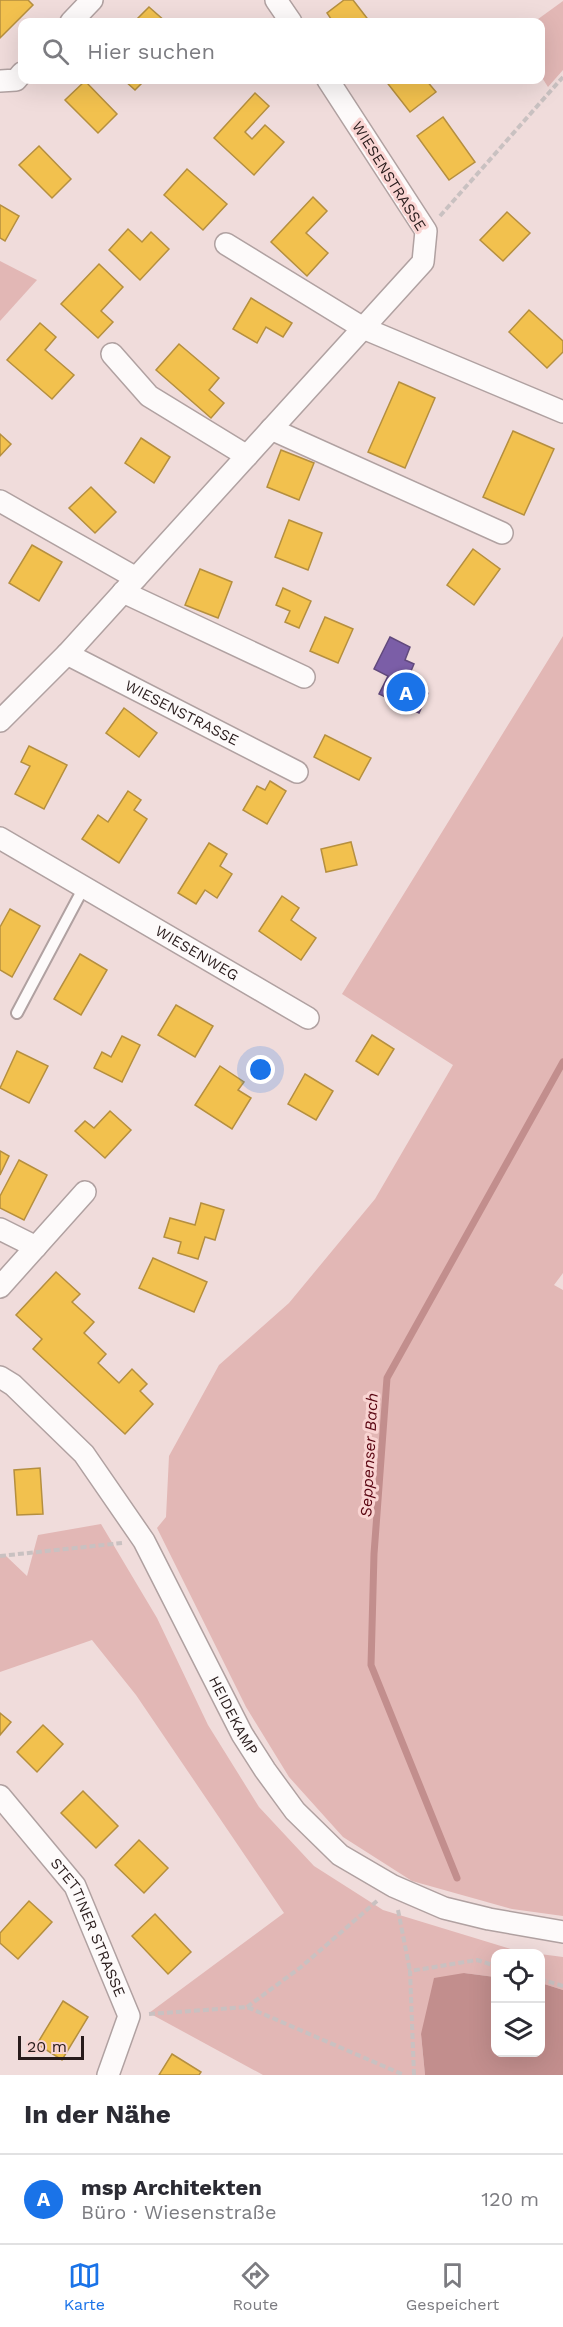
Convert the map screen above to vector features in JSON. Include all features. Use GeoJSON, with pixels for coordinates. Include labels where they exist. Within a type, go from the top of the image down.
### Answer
{"type":"FeatureCollection","features":[{"type":"Feature","properties":{"kind":"street"},"geometry":{"type":"LineString","coordinates":[[75,18],[92,0]]}},
{"type":"Feature","properties":{"kind":"street"},"geometry":{"type":"LineString","coordinates":[[276,0],[288,18]]}},
{"type":"Feature","properties":{"kind":"street"},"geometry":{"type":"LineString","coordinates":[[0,81],[18,78]]}},
{"type":"Feature","properties":{"kind":"street","name":"WIESENSTRASSE"},"geometry":{"type":"LineString","coordinates":[[0,721],[66,654],[423,262],[426,231],[331,84]]}},
{"type":"Feature","properties":{"kind":"street"},"geometry":{"type":"LineString","coordinates":[[226,244],[363,328],[563,412]]}},
{"type":"Feature","properties":{"kind":"street"},"geometry":{"type":"LineString","coordinates":[[112,354],[148,396],[247,456]]}},
{"type":"Feature","properties":{"kind":"street"},"geometry":{"type":"LineString","coordinates":[[271,429],[501,533]]}},
{"type":"Feature","properties":{"kind":"street"},"geometry":{"type":"LineString","coordinates":[[0,501],[129,585],[304,677]]}},
{"type":"Feature","properties":{"kind":"street","name":"WIESENSTRASSE"},"geometry":{"type":"LineString","coordinates":[[66,654],[297,772]]}},
{"type":"Feature","properties":{"kind":"street","name":"WIESENWEG"},"geometry":{"type":"LineString","coordinates":[[0,838],[308,1018]]}},
{"type":"Feature","properties":{"kind":"street"},"geometry":{"type":"LineString","coordinates":[[0,1287],[85,1192]]}},
{"type":"Feature","properties":{"kind":"street"},"geometry":{"type":"LineString","coordinates":[[0,1229],[36,1247]]}},
{"type":"Feature","properties":{"kind":"street","name":"HEIDEKAMP"},"geometry":{"type":"LineString","coordinates":[[0,1377],[13,1385],[84,1454],[144,1541],[242,1734],[295,1811],[340,1856],[393,1886],[444,1908],[489,1919],[563,1932]]}},
{"type":"Feature","properties":{"kind":"street","name":"STETTINER STRASSE"},"geometry":{"type":"LineString","coordinates":[[0,1796],[75,1886],[129,2016],[109,2074]]}},
{"type":"Feature","properties":{"kind":"lane"},"geometry":{"type":"LineString","coordinates":[[17,1013],[84,887]]}},
{"type":"Feature","properties":{"kind":"path"},"geometry":{"type":"LineString","coordinates":[[426,231],[563,78]]}},
{"type":"Feature","properties":{"kind":"path"},"geometry":{"type":"LineString","coordinates":[[0,1556],[144,1541]]}},
{"type":"Feature","properties":{"kind":"path"},"geometry":{"type":"LineString","coordinates":[[393,1886],[410,1971],[414,2075]]}},
{"type":"Feature","properties":{"kind":"path"},"geometry":{"type":"LineString","coordinates":[[247,2007],[301,1967],[393,1886]]}},
{"type":"Feature","properties":{"kind":"path"},"geometry":{"type":"LineString","coordinates":[[410,1971],[477,1960],[491,1965]]}},
{"type":"Feature","properties":{"kind":"path"},"geometry":{"type":"LineString","coordinates":[[545,1981],[563,1986]]}},
{"type":"Feature","properties":{"kind":"path"},"geometry":{"type":"LineString","coordinates":[[129,2016],[247,2007],[404,2075]]}},
{"type":"Feature","properties":{"kind":"shaded area"},"geometry":{"type":"Polygon","coordinates":[[[563,1],[563,70],[548,87],[545,82],[545,18],[540,18],[563,1]]]}},
{"type":"Feature","properties":{"kind":"shaded area"},"geometry":{"type":"Polygon","coordinates":[[[0,261],[37,280],[0,321],[0,261]]]}},
{"type":"Feature","properties":{"kind":"shaded area"},"geometry":{"type":"Polygon","coordinates":[[[563,636],[563,1273],[554,1285],[563,1290],[563,1916],[512,1909],[412,1881],[343,1837],[289,1777],[246,1707],[157,1528],[166,1517],[169,1456],[219,1365],[289,1303],[375,1199],[453,1065],[342,994],[563,636]]]}},
{"type":"Feature","properties":{"kind":"shaded area"},"geometry":{"type":"Polygon","coordinates":[[[101,1524],[157,1618],[208,1725],[259,1807],[314,1866],[383,1910],[511,1949],[491,1949],[491,1976],[464,1973],[421,2034],[425,2075],[263,2075],[149,2013],[284,1913],[136,1695],[92,1640],[0,1672],[0,1556],[6,1556],[27,1576],[38,1535],[101,1524]]]}},
{"type":"Feature","properties":{"kind":"shaded area"},"geometry":{"type":"Polygon","coordinates":[[[545,1955],[563,1957],[563,1990],[545,1984],[545,1955]]]}},
{"type":"Feature","properties":{"kind":"shaded area"},"geometry":{"type":"Polygon","coordinates":[[[464,1973],[491,1976],[491,2057],[545,2057],[545,1984],[563,1990],[563,2075],[425,2075],[421,2034],[434,1978],[464,1973]]]}},
{"type":"Feature","properties":{"kind":"building: Wohnen"},"geometry":{"type":"Polygon","coordinates":[[[0,0],[28,0],[33,5],[0,38],[0,0]]]}},
{"type":"Feature","properties":{"kind":"building: Wohnen"},"geometry":{"type":"Polygon","coordinates":[[[344,0],[353,0],[367,18],[330,18],[327,13],[344,0]]]}},
{"type":"Feature","properties":{"kind":"building: Wohnen"},"geometry":{"type":"Polygon","coordinates":[[[149,7],[161,18],[138,18],[149,7]]]}},
{"type":"Feature","properties":{"kind":"building: Wohnen"},"geometry":{"type":"Polygon","coordinates":[[[82,84],[88,84],[117,114],[98,133],[65,100],[82,84]]]}},
{"type":"Feature","properties":{"kind":"building: Wohnen"},"geometry":{"type":"Polygon","coordinates":[[[128,84],[141,84],[135,90],[128,84]]]}},
{"type":"Feature","properties":{"kind":"building: Wohnen"},"geometry":{"type":"Polygon","coordinates":[[[388,84],[429,84],[436,92],[410,112],[388,84]]]}},
{"type":"Feature","properties":{"kind":"building: Wohnen"},"geometry":{"type":"Polygon","coordinates":[[[255,93],[269,106],[245,132],[252,139],[265,125],[284,142],[254,175],[214,138],[255,93]]]}},
{"type":"Feature","properties":{"kind":"building: Wohnen"},"geometry":{"type":"Polygon","coordinates":[[[443,117],[475,162],[449,180],[417,136],[443,117]]]}},
{"type":"Feature","properties":{"kind":"building: Wohnen"},"geometry":{"type":"Polygon","coordinates":[[[39,146],[71,179],[52,198],[19,165],[39,146]]]}},
{"type":"Feature","properties":{"kind":"building: Wohnen"},"geometry":{"type":"Polygon","coordinates":[[[187,169],[227,204],[203,230],[164,195],[187,169]]]}},
{"type":"Feature","properties":{"kind":"building: Wohnen"},"geometry":{"type":"Polygon","coordinates":[[[313,197],[327,211],[306,233],[328,253],[307,276],[271,242],[313,197]]]}},
{"type":"Feature","properties":{"kind":"building: Wohnen"},"geometry":{"type":"Polygon","coordinates":[[[0,205],[19,216],[5,241],[0,238],[0,205]]]}},
{"type":"Feature","properties":{"kind":"building: Wohnen"},"geometry":{"type":"Polygon","coordinates":[[[507,212],[530,233],[503,261],[480,240],[507,212]]]}},
{"type":"Feature","properties":{"kind":"building: Wohnen"},"geometry":{"type":"Polygon","coordinates":[[[128,229],[142,242],[151,232],[169,249],[140,280],[109,250],[128,229]]]}},
{"type":"Feature","properties":{"kind":"building: Wohnen"},"geometry":{"type":"Polygon","coordinates":[[[99,264],[123,287],[101,311],[113,322],[98,338],[61,304],[99,264]]]}},
{"type":"Feature","properties":{"kind":"building: Wohnen"},"geometry":{"type":"Polygon","coordinates":[[[251,298],[292,323],[283,337],[266,327],[257,343],[233,329],[251,298]]]}},
{"type":"Feature","properties":{"kind":"building: Wohnen"},"geometry":{"type":"Polygon","coordinates":[[[529,310],[563,341],[563,352],[547,368],[509,332],[529,310]]]}},
{"type":"Feature","properties":{"kind":"building: Wohnen"},"geometry":{"type":"Polygon","coordinates":[[[40,323],[56,337],[45,350],[74,375],[52,399],[7,360],[40,323]]]}},
{"type":"Feature","properties":{"kind":"building: Wohnen"},"geometry":{"type":"Polygon","coordinates":[[[179,344],[219,378],[209,390],[224,403],[211,418],[156,370],[179,344]]]}},
{"type":"Feature","properties":{"kind":"building: Wohnen"},"geometry":{"type":"Polygon","coordinates":[[[399,382],[435,398],[405,468],[368,452],[399,382]]]}},
{"type":"Feature","properties":{"kind":"building: Wohnen"},"geometry":{"type":"Polygon","coordinates":[[[513,431],[554,449],[524,515],[483,497],[513,431]]]}},
{"type":"Feature","properties":{"kind":"building: Wohnen"},"geometry":{"type":"Polygon","coordinates":[[[0,434],[11,444],[0,456],[0,434]]]}},
{"type":"Feature","properties":{"kind":"building: Wohnen"},"geometry":{"type":"Polygon","coordinates":[[[141,438],[170,457],[154,483],[125,463],[141,438]]]}},
{"type":"Feature","properties":{"kind":"building: Wohnen"},"geometry":{"type":"Polygon","coordinates":[[[281,450],[314,463],[299,500],[267,487],[281,450]]]}},
{"type":"Feature","properties":{"kind":"building: Wohnen"},"geometry":{"type":"Polygon","coordinates":[[[91,487],[116,512],[95,533],[69,508],[91,487]]]}},
{"type":"Feature","properties":{"kind":"building: Wohnen"},"geometry":{"type":"Polygon","coordinates":[[[289,520],[322,533],[308,570],[275,557],[289,520]]]}},
{"type":"Feature","properties":{"kind":"building: Wohnen"},"geometry":{"type":"Polygon","coordinates":[[[32,545],[62,562],[39,601],[9,583],[32,545]]]}},
{"type":"Feature","properties":{"kind":"building: Wohnen"},"geometry":{"type":"Polygon","coordinates":[[[473,549],[500,569],[474,605],[447,585],[473,549]]]}},
{"type":"Feature","properties":{"kind":"building: Wohnen"},"geometry":{"type":"Polygon","coordinates":[[[200,569],[232,582],[218,618],[185,605],[200,569]]]}},
{"type":"Feature","properties":{"kind":"building: Wohnen"},"geometry":{"type":"Polygon","coordinates":[[[283,588],[311,601],[299,628],[285,622],[290,611],[276,605],[283,588]]]}},
{"type":"Feature","properties":{"kind":"building: Wohnen"},"geometry":{"type":"Polygon","coordinates":[[[325,617],[353,629],[338,663],[310,651],[325,617]]]}},
{"type":"Feature","properties":{"kind":"building: Wohnen"},"geometry":{"type":"Polygon","coordinates":[[[124,708],[157,733],[139,757],[106,733],[124,708]]]}},
{"type":"Feature","properties":{"kind":"building: Wohnen"},"geometry":{"type":"Polygon","coordinates":[[[325,735],[371,758],[359,780],[314,757],[325,735]]]}},
{"type":"Feature","properties":{"kind":"building: Wohnen"},"geometry":{"type":"Polygon","coordinates":[[[29,746],[67,765],[44,809],[15,794],[30,766],[21,762],[29,746]]]}},
{"type":"Feature","properties":{"kind":"building: Wohnen"},"geometry":{"type":"Polygon","coordinates":[[[270,781],[286,791],[267,824],[243,810],[257,786],[265,790],[270,781]]]}},
{"type":"Feature","properties":{"kind":"building: Wohnen"},"geometry":{"type":"Polygon","coordinates":[[[128,791],[141,800],[134,810],[147,819],[119,863],[82,839],[98,815],[108,822],[128,791]]]}},
{"type":"Feature","properties":{"kind":"building: Wohnen"},"geometry":{"type":"Polygon","coordinates":[[[351,842],[357,865],[326,872],[321,849],[351,842]]]}},
{"type":"Feature","properties":{"kind":"building: Wohnen"},"geometry":{"type":"Polygon","coordinates":[[[209,843],[227,854],[220,866],[232,874],[217,898],[205,890],[196,904],[178,893],[209,843]]]}},
{"type":"Feature","properties":{"kind":"building: Wohnen"},"geometry":{"type":"Polygon","coordinates":[[[282,896],[299,908],[291,920],[316,938],[301,960],[259,931],[282,896]]]}},
{"type":"Feature","properties":{"kind":"building: Wohnen"},"geometry":{"type":"Polygon","coordinates":[[[10,909],[40,926],[12,977],[0,970],[0,927],[10,909]]]}},
{"type":"Feature","properties":{"kind":"building: Wohnen"},"geometry":{"type":"Polygon","coordinates":[[[80,954],[107,970],[81,1015],[54,999],[80,954]]]}},
{"type":"Feature","properties":{"kind":"building: Wohnen"},"geometry":{"type":"Polygon","coordinates":[[[176,1005],[213,1026],[195,1057],[158,1035],[176,1005]]]}},
{"type":"Feature","properties":{"kind":"building: Wohnen"},"geometry":{"type":"Polygon","coordinates":[[[372,1035],[394,1049],[378,1075],[356,1061],[372,1035]]]}},
{"type":"Feature","properties":{"kind":"building: Wohnen"},"geometry":{"type":"Polygon","coordinates":[[[122,1036],[140,1045],[122,1082],[94,1068],[102,1052],[111,1057],[122,1036]]]}},
{"type":"Feature","properties":{"kind":"building: Wohnen"},"geometry":{"type":"Polygon","coordinates":[[[17,1051],[48,1066],[29,1103],[0,1088],[17,1051]]]}},
{"type":"Feature","properties":{"kind":"building: Wohnen"},"geometry":{"type":"Polygon","coordinates":[[[220,1066],[244,1082],[238,1090],[251,1098],[232,1129],[195,1105],[220,1066]]]}},
{"type":"Feature","properties":{"kind":"building: Wohnen"},"geometry":{"type":"Polygon","coordinates":[[[305,1074],[333,1091],[316,1120],[288,1104],[305,1074]]]}},
{"type":"Feature","properties":{"kind":"building: Wohnen"},"geometry":{"type":"Polygon","coordinates":[[[110,1111],[131,1130],[105,1158],[75,1131],[85,1121],[94,1128],[110,1111]]]}},
{"type":"Feature","properties":{"kind":"building: Wohnen"},"geometry":{"type":"Polygon","coordinates":[[[0,1151],[9,1156],[0,1175],[0,1151]]]}},
{"type":"Feature","properties":{"kind":"building: Wohnen"},"geometry":{"type":"Polygon","coordinates":[[[19,1160],[47,1175],[24,1220],[0,1208],[0,1196],[19,1160]]]}},
{"type":"Feature","properties":{"kind":"building: Wohnen"},"geometry":{"type":"Polygon","coordinates":[[[201,1203],[224,1210],[215,1240],[205,1237],[198,1259],[178,1253],[181,1242],[164,1237],[170,1218],[195,1225],[201,1203]]]}},
{"type":"Feature","properties":{"kind":"building: Wohnen"},"geometry":{"type":"Polygon","coordinates":[[[153,1258],[207,1282],[194,1312],[139,1288],[153,1258]]]}},
{"type":"Feature","properties":{"kind":"building: Wohnen"},"geometry":{"type":"Polygon","coordinates":[[[56,1272],[80,1294],[72,1302],[94,1322],[84,1333],[106,1354],[98,1363],[119,1383],[132,1369],[147,1384],[140,1391],[153,1404],[125,1434],[33,1349],[42,1339],[16,1315],[56,1272]]]}},
{"type":"Feature","properties":{"kind":"building: Wohnen"},"geometry":{"type":"Polygon","coordinates":[[[40,1468],[43,1514],[17,1515],[14,1470],[40,1468]]]}},
{"type":"Feature","properties":{"kind":"building: Wohnen"},"geometry":{"type":"Polygon","coordinates":[[[0,1713],[11,1722],[0,1735],[0,1713]]]}},
{"type":"Feature","properties":{"kind":"building: Wohnen"},"geometry":{"type":"Polygon","coordinates":[[[43,1725],[63,1744],[37,1772],[17,1752],[43,1725]]]}},
{"type":"Feature","properties":{"kind":"building: Wohnen"},"geometry":{"type":"Polygon","coordinates":[[[83,1791],[118,1826],[96,1848],[61,1813],[83,1791]]]}},
{"type":"Feature","properties":{"kind":"building: Wohnen"},"geometry":{"type":"Polygon","coordinates":[[[139,1840],[168,1868],[144,1893],[115,1865],[139,1840]]]}},
{"type":"Feature","properties":{"kind":"building: Wohnen"},"geometry":{"type":"Polygon","coordinates":[[[29,1901],[52,1922],[18,1959],[0,1943],[0,1933],[29,1901]]]}},
{"type":"Feature","properties":{"kind":"building: Wohnen"},"geometry":{"type":"Polygon","coordinates":[[[155,1914],[191,1952],[168,1974],[132,1936],[155,1914]]]}},
{"type":"Feature","properties":{"kind":"building: Wohnen"},"geometry":{"type":"Polygon","coordinates":[[[63,2001],[88,2017],[62,2060],[37,2044],[63,2001]]]}},
{"type":"Feature","properties":{"kind":"building: Wohnen"},"geometry":{"type":"Polygon","coordinates":[[[172,2054],[201,2072],[199,2075],[159,2075],[172,2054]]]}},
{"type":"Feature","properties":{"kind":"building: Büros"},"geometry":{"type":"Polygon","coordinates":[[[390,637],[410,647],[405,660],[414,664],[406,683],[428,693],[419,713],[379,694],[388,676],[374,669],[390,637]]]}},
{"type":"Feature","properties":{"kind":"waterway","name":"Seppenser Bach"},"geometry":{"type":"LineString","coordinates":[[457,1878],[371,1665],[374,1554],[387,1378],[563,1062]]}},
{"type":"Feature","properties":{"kind":"place","name":"msp Architekten"},"geometry":{"type":"Point","coordinates":[406,692]}}]}
